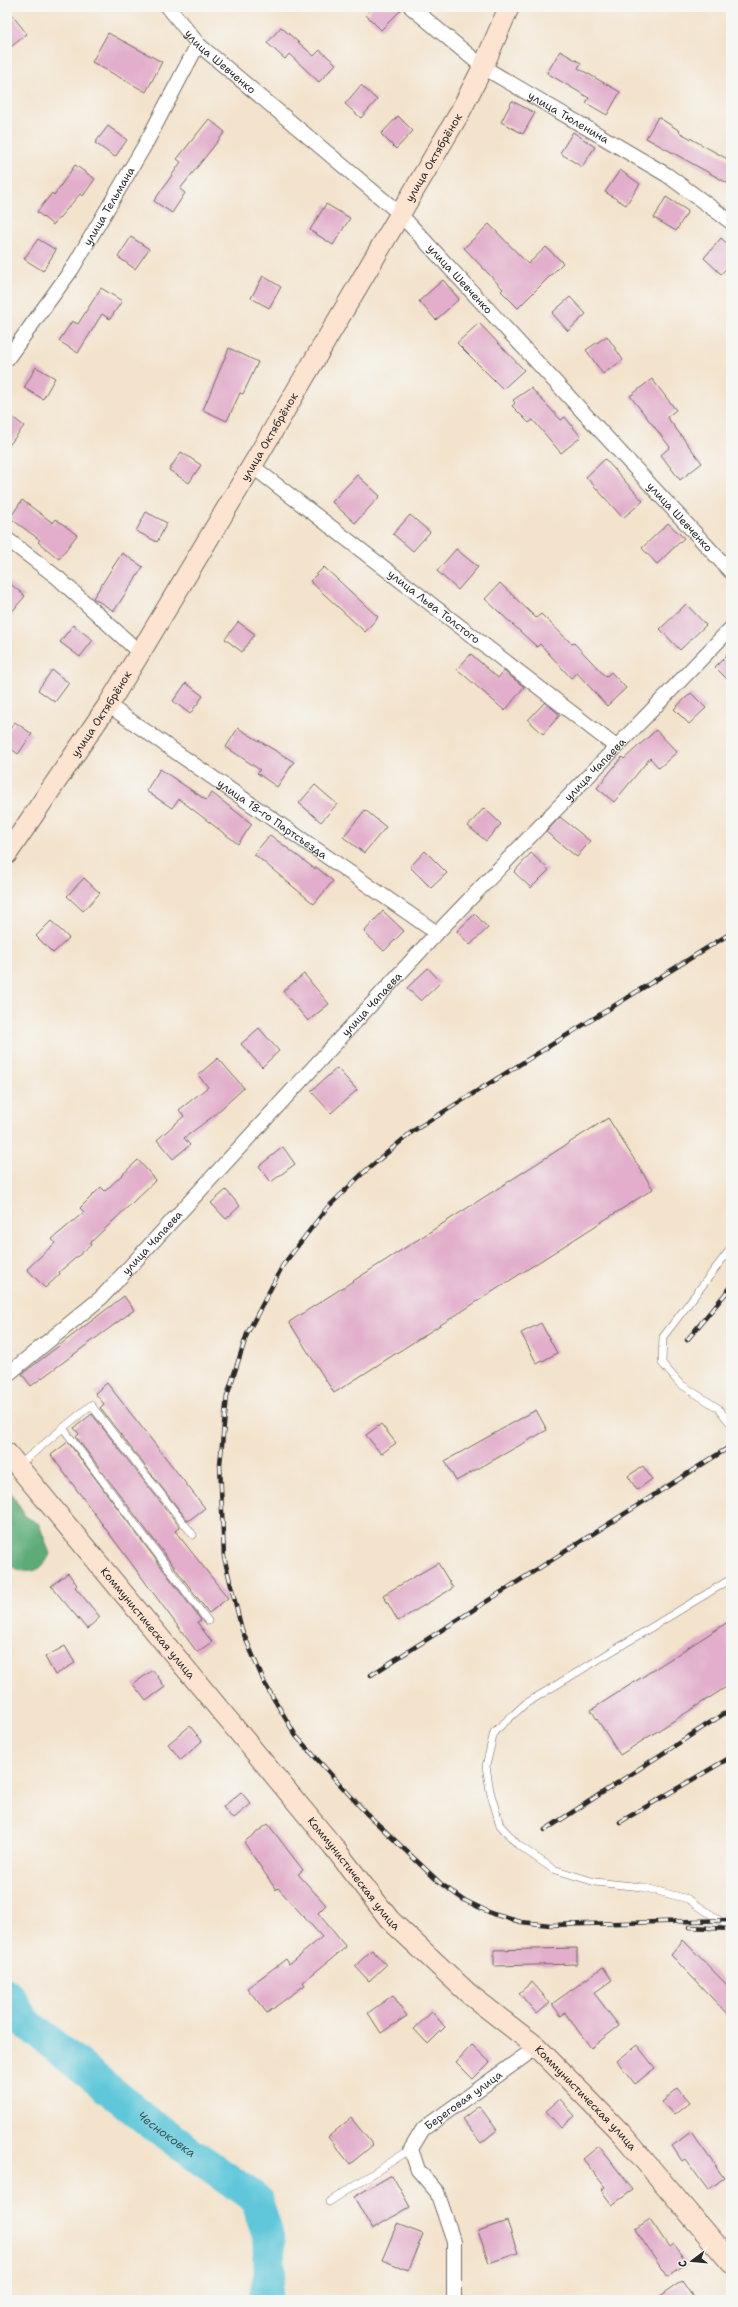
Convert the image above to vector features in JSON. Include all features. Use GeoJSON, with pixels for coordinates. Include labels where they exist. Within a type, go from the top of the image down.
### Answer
{"type":"FeatureCollection","features":[{"type":"Feature","properties":{"kind":"street","name":"улица Шевченко"},"geometry":{"type":"LineString","coordinates":[[168,7],[198,44],[399,214],[731,572]]}},
{"type":"Feature","properties":{"kind":"street","name":"улица Тюленина"},"geometry":{"type":"LineString","coordinates":[[411,7],[483,67],[667,175],[731,222]]}},
{"type":"Feature","properties":{"kind":"street","name":"улица Октябрёнок"},"geometry":{"type":"LineString","coordinates":[[7,854],[108,705],[252,466],[459,114],[483,67],[509,7]]}},
{"type":"Feature","properties":{"kind":"street","name":"улица Тельмана"},"geometry":{"type":"LineString","coordinates":[[7,359],[72,270],[146,143],[198,44]]}},
{"type":"Feature","properties":{"kind":"street","name":"улица Льва Толстого"},"geometry":{"type":"LineString","coordinates":[[252,466],[615,746]]}},
{"type":"Feature","properties":{"kind":"street"},"geometry":{"type":"LineString","coordinates":[[7,539],[58,578],[140,653]]}},
{"type":"Feature","properties":{"kind":"street","name":"улица Чапаева"},"geometry":{"type":"LineString","coordinates":[[7,1375],[102,1297],[437,933],[615,746],[731,628]]}},
{"type":"Feature","properties":{"kind":"street","name":"улица 18-го Партсъезда"},"geometry":{"type":"LineString","coordinates":[[108,705],[437,933]]}},
{"type":"Feature","properties":{"kind":"street","name":"Коммунистическая улица"},"geometry":{"type":"LineString","coordinates":[[12,1460],[332,1845],[390,1920],[469,1994],[536,2047],[621,2133],[731,2263]]}},
{"type":"Feature","properties":{"kind":"street","name":"Береговая улица"},"geometry":{"type":"LineString","coordinates":[[411,2149],[423,2130],[536,2047]]}},
{"type":"Feature","properties":{"kind":"street"},"geometry":{"type":"LineString","coordinates":[[411,2149],[418,2170],[437,2192],[454,2242],[454,2300]]}},
{"type":"Feature","properties":{"kind":"lane"},"geometry":{"type":"LineString","coordinates":[[731,1248],[663,1337],[662,1363],[679,1383],[718,1408],[731,1424]]}},
{"type":"Feature","properties":{"kind":"lane"},"geometry":{"type":"LineString","coordinates":[[12,1460],[63,1428],[91,1405],[193,1535]]}},
{"type":"Feature","properties":{"kind":"lane"},"geometry":{"type":"LineString","coordinates":[[63,1428],[208,1621]]}},
{"type":"Feature","properties":{"kind":"lane"},"geometry":{"type":"LineString","coordinates":[[731,1579],[525,1704],[494,1732],[486,1766],[490,1791],[500,1825],[518,1845],[553,1870],[595,1882],[642,1887],[688,1899],[731,1928]]}},
{"type":"Feature","properties":{"kind":"lane"},"geometry":{"type":"LineString","coordinates":[[329,2202],[411,2149]]}},
{"type":"Feature","properties":{"kind":"green space"},"geometry":{"type":"Polygon","coordinates":[[[7,1486],[25,1516],[39,1524],[50,1554],[41,1567],[33,1571],[19,1570],[7,1562],[7,1486]]]}},
{"type":"Feature","properties":{"kind":"building"},"geometry":{"type":"Polygon","coordinates":[[[373,7],[403,8],[381,30],[366,15],[373,7]]]}},
{"type":"Feature","properties":{"kind":"building"},"geometry":{"type":"Polygon","coordinates":[[[7,9],[27,34],[7,50],[7,9]]]}},
{"type":"Feature","properties":{"kind":"building"},"geometry":{"type":"Polygon","coordinates":[[[281,27],[314,56],[320,50],[336,64],[319,82],[289,54],[285,59],[267,43],[281,27]]]}},
{"type":"Feature","properties":{"kind":"building"},"geometry":{"type":"Polygon","coordinates":[[[108,33],[162,62],[146,92],[92,62],[108,33]]]}},
{"type":"Feature","properties":{"kind":"building"},"geometry":{"type":"Polygon","coordinates":[[[560,51],[581,63],[578,68],[620,92],[607,115],[586,103],[589,98],[547,73],[560,51]]]}},
{"type":"Feature","properties":{"kind":"building"},"geometry":{"type":"Polygon","coordinates":[[[361,85],[377,100],[361,118],[345,104],[361,85]]]}},
{"type":"Feature","properties":{"kind":"building"},"geometry":{"type":"Polygon","coordinates":[[[512,101],[535,113],[523,134],[501,122],[512,101]]]}},
{"type":"Feature","properties":{"kind":"building"},"geometry":{"type":"Polygon","coordinates":[[[398,116],[413,131],[396,149],[381,134],[398,116]]]}},
{"type":"Feature","properties":{"kind":"building"},"geometry":{"type":"Polygon","coordinates":[[[658,117],[680,131],[679,132],[731,161],[731,185],[646,138],[658,117]]]}},
{"type":"Feature","properties":{"kind":"building"},"geometry":{"type":"Polygon","coordinates":[[[209,119],[225,132],[180,189],[185,193],[172,213],[154,201],[181,162],[177,159],[209,119]]]}},
{"type":"Feature","properties":{"kind":"building"},"geometry":{"type":"Polygon","coordinates":[[[108,126],[127,140],[115,157],[95,143],[108,126]]]}},
{"type":"Feature","properties":{"kind":"building"},"geometry":{"type":"Polygon","coordinates":[[[573,132],[595,147],[582,167],[560,153],[573,132]]]}},
{"type":"Feature","properties":{"kind":"building"},"geometry":{"type":"Polygon","coordinates":[[[75,165],[95,179],[83,196],[80,194],[53,225],[37,212],[52,193],[54,195],[75,165]]]}},
{"type":"Feature","properties":{"kind":"building"},"geometry":{"type":"Polygon","coordinates":[[[620,170],[640,184],[626,205],[605,192],[620,170]]]}},
{"type":"Feature","properties":{"kind":"building"},"geometry":{"type":"Polygon","coordinates":[[[666,197],[688,211],[676,231],[654,218],[666,197]]]}},
{"type":"Feature","properties":{"kind":"building"},"geometry":{"type":"Polygon","coordinates":[[[326,204],[350,218],[333,245],[310,230],[326,204]]]}},
{"type":"Feature","properties":{"kind":"building"},"geometry":{"type":"Polygon","coordinates":[[[489,224],[528,264],[546,247],[563,263],[518,308],[501,291],[503,289],[464,248],[489,224]]]}},
{"type":"Feature","properties":{"kind":"building"},"geometry":{"type":"Polygon","coordinates":[[[131,237],[149,249],[135,269],[118,257],[131,237]]]}},
{"type":"Feature","properties":{"kind":"building"},"geometry":{"type":"Polygon","coordinates":[[[721,238],[731,247],[731,263],[721,274],[704,258],[721,238]]]}},
{"type":"Feature","properties":{"kind":"building"},"geometry":{"type":"Polygon","coordinates":[[[38,239],[56,250],[43,271],[24,259],[38,239]]]}},
{"type":"Feature","properties":{"kind":"building"},"geometry":{"type":"Polygon","coordinates":[[[263,276],[281,287],[269,308],[251,298],[263,276]]]}},
{"type":"Feature","properties":{"kind":"building"},"geometry":{"type":"Polygon","coordinates":[[[443,280],[459,299],[436,320],[419,301],[443,280]]]}},
{"type":"Feature","properties":{"kind":"building"},"geometry":{"type":"Polygon","coordinates":[[[101,288],[122,301],[110,319],[102,314],[78,353],[59,341],[72,321],[78,324],[101,288]]]}},
{"type":"Feature","properties":{"kind":"building"},"geometry":{"type":"Polygon","coordinates":[[[570,297],[586,314],[568,331],[552,313],[570,297]]]}},
{"type":"Feature","properties":{"kind":"building"},"geometry":{"type":"Polygon","coordinates":[[[479,323],[524,370],[503,389],[457,343],[479,323]]]}},
{"type":"Feature","properties":{"kind":"building"},"geometry":{"type":"Polygon","coordinates":[[[607,336],[623,360],[603,374],[586,350],[607,336]]]}},
{"type":"Feature","properties":{"kind":"building"},"geometry":{"type":"Polygon","coordinates":[[[229,348],[258,362],[243,394],[240,393],[227,421],[203,410],[229,348]]]}},
{"type":"Feature","properties":{"kind":"building"},"geometry":{"type":"Polygon","coordinates":[[[36,367],[55,378],[43,399],[24,388],[36,367]]]}},
{"type":"Feature","properties":{"kind":"building"},"geometry":{"type":"Polygon","coordinates":[[[652,379],[676,410],[667,417],[702,463],[680,480],[661,455],[670,447],[630,396],[652,379]]]}},
{"type":"Feature","properties":{"kind":"building"},"geometry":{"type":"Polygon","coordinates":[[[531,388],[561,420],[565,417],[581,437],[561,453],[533,420],[529,423],[512,406],[515,403],[513,400],[531,388]]]}},
{"type":"Feature","properties":{"kind":"building"},"geometry":{"type":"Polygon","coordinates":[[[7,413],[24,426],[7,448],[7,413]]]}},
{"type":"Feature","properties":{"kind":"building"},"geometry":{"type":"Polygon","coordinates":[[[181,452],[201,465],[189,483],[169,470],[181,452]]]}},
{"type":"Feature","properties":{"kind":"building"},"geometry":{"type":"Polygon","coordinates":[[[605,459],[643,501],[623,518],[586,477],[605,459]]]}},
{"type":"Feature","properties":{"kind":"building"},"geometry":{"type":"Polygon","coordinates":[[[357,475],[380,496],[355,523],[332,502],[357,475]]]}},
{"type":"Feature","properties":{"kind":"building"},"geometry":{"type":"Polygon","coordinates":[[[22,500],[53,523],[56,519],[77,535],[59,559],[38,542],[40,540],[10,518],[22,500]]]}},
{"type":"Feature","properties":{"kind":"building"},"geometry":{"type":"Polygon","coordinates":[[[146,512],[167,523],[157,542],[136,531],[146,512]]]}},
{"type":"Feature","properties":{"kind":"building"},"geometry":{"type":"Polygon","coordinates":[[[410,515],[430,532],[413,551],[393,534],[410,515]]]}},
{"type":"Feature","properties":{"kind":"building"},"geometry":{"type":"Polygon","coordinates":[[[668,523],[684,538],[657,564],[642,548],[668,523]]]}},
{"type":"Feature","properties":{"kind":"building"},"geometry":{"type":"Polygon","coordinates":[[[456,549],[478,567],[458,590],[437,571],[456,549]]]}},
{"type":"Feature","properties":{"kind":"building"},"geometry":{"type":"Polygon","coordinates":[[[122,553],[143,567],[114,611],[93,598],[122,553]]]}},
{"type":"Feature","properties":{"kind":"building"},"geometry":{"type":"Polygon","coordinates":[[[324,567],[378,617],[365,632],[310,581],[324,567]]]}},
{"type":"Feature","properties":{"kind":"building"},"geometry":{"type":"Polygon","coordinates":[[[7,581],[25,596],[7,618],[7,581]]]}},
{"type":"Feature","properties":{"kind":"building"},"geometry":{"type":"Polygon","coordinates":[[[500,583],[536,618],[541,614],[572,644],[574,643],[606,677],[611,672],[626,688],[607,706],[577,673],[571,678],[540,644],[537,647],[485,599],[500,583]]]}},
{"type":"Feature","properties":{"kind":"building"},"geometry":{"type":"Polygon","coordinates":[[[686,604],[706,625],[680,650],[660,629],[686,604]]]}},
{"type":"Feature","properties":{"kind":"building"},"geometry":{"type":"Polygon","coordinates":[[[238,622],[255,634],[242,652],[225,639],[238,622]]]}},
{"type":"Feature","properties":{"kind":"building"},"geometry":{"type":"Polygon","coordinates":[[[73,625],[93,640],[80,657],[60,642],[73,625]]]}},
{"type":"Feature","properties":{"kind":"building"},"geometry":{"type":"Polygon","coordinates":[[[731,651],[731,683],[715,667],[731,651]]]}},
{"type":"Feature","properties":{"kind":"building"},"geometry":{"type":"Polygon","coordinates":[[[471,654],[498,678],[504,671],[524,687],[505,711],[457,669],[471,654]]]}},
{"type":"Feature","properties":{"kind":"building"},"geometry":{"type":"Polygon","coordinates":[[[52,670],[69,683],[55,702],[38,690],[52,670]]]}},
{"type":"Feature","properties":{"kind":"building"},"geometry":{"type":"Polygon","coordinates":[[[186,683],[203,696],[190,714],[173,701],[186,683]]]}},
{"type":"Feature","properties":{"kind":"building"},"geometry":{"type":"Polygon","coordinates":[[[691,693],[706,708],[689,724],[674,709],[691,693]]]}},
{"type":"Feature","properties":{"kind":"building"},"geometry":{"type":"Polygon","coordinates":[[[545,702],[560,715],[543,734],[528,720],[545,702]]]}},
{"type":"Feature","properties":{"kind":"building"},"geometry":{"type":"Polygon","coordinates":[[[15,722],[32,734],[18,754],[7,746],[7,733],[15,722]]]}},
{"type":"Feature","properties":{"kind":"building"},"geometry":{"type":"Polygon","coordinates":[[[238,728],[294,762],[277,787],[257,773],[260,770],[226,747],[238,728]]]}},
{"type":"Feature","properties":{"kind":"building"},"geometry":{"type":"Polygon","coordinates":[[[656,730],[677,752],[659,768],[650,758],[614,802],[597,788],[622,757],[624,759],[656,730]]]}},
{"type":"Feature","properties":{"kind":"building"},"geometry":{"type":"Polygon","coordinates":[[[160,769],[206,800],[212,793],[252,824],[238,844],[179,799],[172,808],[146,791],[160,769]]]}},
{"type":"Feature","properties":{"kind":"building"},"geometry":{"type":"Polygon","coordinates":[[[315,785],[337,804],[321,822],[299,803],[315,785]]]}},
{"type":"Feature","properties":{"kind":"building"},"geometry":{"type":"Polygon","coordinates":[[[484,808],[501,824],[486,841],[468,826],[484,808]]]}},
{"type":"Feature","properties":{"kind":"building"},"geometry":{"type":"Polygon","coordinates":[[[365,810],[386,827],[364,853],[343,837],[365,810]]]}},
{"type":"Feature","properties":{"kind":"building"},"geometry":{"type":"Polygon","coordinates":[[[560,817],[590,841],[577,857],[546,832],[560,817]]]}},
{"type":"Feature","properties":{"kind":"building"},"geometry":{"type":"Polygon","coordinates":[[[270,835],[315,869],[316,867],[333,881],[314,904],[254,854],[270,835]]]}},
{"type":"Feature","properties":{"kind":"building"},"geometry":{"type":"Polygon","coordinates":[[[425,851],[447,873],[431,888],[410,867],[425,851]]]}},
{"type":"Feature","properties":{"kind":"building"},"geometry":{"type":"Polygon","coordinates":[[[531,853],[549,870],[531,888],[514,872],[531,853]]]}},
{"type":"Feature","properties":{"kind":"building"},"geometry":{"type":"Polygon","coordinates":[[[84,878],[100,893],[83,911],[67,896],[84,878]]]}},
{"type":"Feature","properties":{"kind":"building"},"geometry":{"type":"Polygon","coordinates":[[[383,911],[404,931],[384,951],[364,932],[383,911]]]}},
{"type":"Feature","properties":{"kind":"building"},"geometry":{"type":"Polygon","coordinates":[[[475,914],[488,928],[470,945],[457,931],[475,914]]]}},
{"type":"Feature","properties":{"kind":"building"},"geometry":{"type":"Polygon","coordinates":[[[51,921],[69,938],[53,953],[36,936],[51,921]]]}},
{"type":"Feature","properties":{"kind":"building"},"geometry":{"type":"Polygon","coordinates":[[[428,968],[441,982],[421,1001],[407,988],[428,968]]]}},
{"type":"Feature","properties":{"kind":"building"},"geometry":{"type":"Polygon","coordinates":[[[304,974],[329,1004],[308,1021],[283,991],[304,974]]]}},
{"type":"Feature","properties":{"kind":"building"},"geometry":{"type":"Polygon","coordinates":[[[259,1028],[279,1051],[262,1067],[241,1044],[259,1028]]]}},
{"type":"Feature","properties":{"kind":"building"},"geometry":{"type":"Polygon","coordinates":[[[218,1058],[244,1088],[212,1117],[184,1138],[190,1145],[173,1159],[157,1140],[184,1116],[179,1110],[208,1087],[198,1075],[218,1058]]]}},
{"type":"Feature","properties":{"kind":"building"},"geometry":{"type":"Polygon","coordinates":[[[337,1068],[357,1090],[331,1113],[311,1091],[337,1068]]]}},
{"type":"Feature","properties":{"kind":"building"},"geometry":{"type":"Polygon","coordinates":[[[608,1118],[653,1189],[334,1393],[289,1322],[608,1118]]]}},
{"type":"Feature","properties":{"kind":"building"},"geometry":{"type":"Polygon","coordinates":[[[283,1147],[295,1164],[271,1182],[259,1166],[283,1147]]]}},
{"type":"Feature","properties":{"kind":"building"},"geometry":{"type":"Polygon","coordinates":[[[138,1160],[156,1180],[90,1243],[91,1245],[59,1272],[60,1274],[45,1288],[27,1269],[55,1243],[52,1239],[84,1212],[80,1208],[101,1187],[105,1191],[138,1160]]]}},
{"type":"Feature","properties":{"kind":"building"},"geometry":{"type":"Polygon","coordinates":[[[226,1190],[240,1206],[226,1219],[211,1203],[226,1190]]]}},
{"type":"Feature","properties":{"kind":"building"},"geometry":{"type":"Polygon","coordinates":[[[124,1296],[134,1310],[31,1386],[22,1374],[124,1296]]]}},
{"type":"Feature","properties":{"kind":"building"},"geometry":{"type":"Polygon","coordinates":[[[541,1323],[557,1353],[537,1364],[521,1333],[541,1323]]]}},
{"type":"Feature","properties":{"kind":"building"},"geometry":{"type":"Polygon","coordinates":[[[107,1383],[205,1508],[188,1521],[100,1408],[104,1404],[95,1393],[107,1383]]]}},
{"type":"Feature","properties":{"kind":"building"},"geometry":{"type":"Polygon","coordinates":[[[536,1410],[547,1430],[456,1481],[445,1461],[536,1410]]]}},
{"type":"Feature","properties":{"kind":"building"},"geometry":{"type":"Polygon","coordinates":[[[92,1414],[180,1527],[175,1531],[228,1598],[209,1613],[76,1437],[79,1434],[74,1428],[92,1414]]]}},
{"type":"Feature","properties":{"kind":"building"},"geometry":{"type":"Polygon","coordinates":[[[381,1424],[396,1443],[381,1454],[366,1435],[381,1424]]]}},
{"type":"Feature","properties":{"kind":"building"},"geometry":{"type":"Polygon","coordinates":[[[68,1442],[201,1620],[197,1622],[212,1642],[197,1652],[51,1455],[68,1442]]]}},
{"type":"Feature","properties":{"kind":"building"},"geometry":{"type":"Polygon","coordinates":[[[643,1466],[652,1479],[637,1490],[628,1476],[643,1466]]]}},
{"type":"Feature","properties":{"kind":"building"},"geometry":{"type":"Polygon","coordinates":[[[438,1563],[453,1588],[398,1621],[383,1595],[438,1563]]]}},
{"type":"Feature","properties":{"kind":"building"},"geometry":{"type":"Polygon","coordinates":[[[68,1573],[77,1585],[75,1587],[100,1617],[87,1629],[51,1586],[68,1573]]]}},
{"type":"Feature","properties":{"kind":"building"},"geometry":{"type":"Polygon","coordinates":[[[731,1620],[731,1684],[620,1755],[591,1710],[731,1620]]]}},
{"type":"Feature","properties":{"kind":"building"},"geometry":{"type":"Polygon","coordinates":[[[65,1646],[75,1663],[55,1675],[45,1657],[65,1646]]]}},
{"type":"Feature","properties":{"kind":"building"},"geometry":{"type":"Polygon","coordinates":[[[153,1670],[165,1687],[146,1701],[133,1684],[153,1670]]]}},
{"type":"Feature","properties":{"kind":"building"},"geometry":{"type":"Polygon","coordinates":[[[190,1726],[202,1741],[181,1760],[168,1744],[190,1726]]]}},
{"type":"Feature","properties":{"kind":"building"},"geometry":{"type":"Polygon","coordinates":[[[241,1792],[251,1804],[233,1819],[223,1807],[241,1792]]]}},
{"type":"Feature","properties":{"kind":"building"},"geometry":{"type":"Polygon","coordinates":[[[268,1824],[303,1870],[298,1874],[326,1905],[318,1913],[346,1947],[303,1982],[305,1985],[267,2013],[247,1988],[286,1959],[289,1964],[322,1937],[278,1888],[276,1890],[244,1842],[268,1824]]]}},
{"type":"Feature","properties":{"kind":"building"},"geometry":{"type":"Polygon","coordinates":[[[683,1940],[731,1989],[731,2018],[671,1955],[683,1940]]]}},
{"type":"Feature","properties":{"kind":"building"},"geometry":{"type":"Polygon","coordinates":[[[577,1948],[577,1964],[494,1966],[494,1950],[577,1948]]]}},
{"type":"Feature","properties":{"kind":"building"},"geometry":{"type":"Polygon","coordinates":[[[372,1950],[386,1965],[369,1981],[355,1966],[372,1950]]]}},
{"type":"Feature","properties":{"kind":"building"},"geometry":{"type":"Polygon","coordinates":[[[603,1967],[612,1980],[594,1993],[619,2026],[591,2048],[565,2013],[561,2016],[552,2004],[603,1967]]]}},
{"type":"Feature","properties":{"kind":"building"},"geometry":{"type":"Polygon","coordinates":[[[532,1982],[550,2003],[537,2014],[519,1993],[532,1982]]]}},
{"type":"Feature","properties":{"kind":"building"},"geometry":{"type":"Polygon","coordinates":[[[393,1995],[407,2016],[381,2033],[368,2013],[393,1995]]]}},
{"type":"Feature","properties":{"kind":"building"},"geometry":{"type":"Polygon","coordinates":[[[432,2012],[445,2027],[428,2044],[414,2029],[432,2012]]]}},
{"type":"Feature","properties":{"kind":"building"},"geometry":{"type":"Polygon","coordinates":[[[472,2045],[490,2062],[473,2079],[456,2062],[472,2045]]]}},
{"type":"Feature","properties":{"kind":"building"},"geometry":{"type":"Polygon","coordinates":[[[637,2045],[655,2068],[635,2084],[617,2061],[637,2045]]]}},
{"type":"Feature","properties":{"kind":"building"},"geometry":{"type":"Polygon","coordinates":[[[678,2088],[690,2102],[674,2115],[662,2102],[678,2088]]]}},
{"type":"Feature","properties":{"kind":"building"},"geometry":{"type":"Polygon","coordinates":[[[560,2099],[575,2116],[561,2128],[546,2111],[560,2099]]]}},
{"type":"Feature","properties":{"kind":"building"},"geometry":{"type":"Polygon","coordinates":[[[479,2106],[497,2130],[481,2143],[462,2119],[479,2106]]]}},
{"type":"Feature","properties":{"kind":"building"},"geometry":{"type":"Polygon","coordinates":[[[351,2118],[373,2145],[350,2164],[328,2137],[351,2118]]]}},
{"type":"Feature","properties":{"kind":"building"},"geometry":{"type":"Polygon","coordinates":[[[691,2132],[724,2178],[708,2190],[685,2159],[682,2161],[672,2146],[691,2132]]]}},
{"type":"Feature","properties":{"kind":"building"},"geometry":{"type":"Polygon","coordinates":[[[599,2146],[633,2190],[612,2205],[601,2190],[605,2187],[583,2159],[599,2146]]]}},
{"type":"Feature","properties":{"kind":"building"},"geometry":{"type":"Polygon","coordinates":[[[392,2175],[410,2207],[372,2229],[354,2197],[392,2175]]]}},
{"type":"Feature","properties":{"kind":"building"},"geometry":{"type":"Polygon","coordinates":[[[650,2219],[669,2247],[673,2244],[687,2263],[667,2277],[635,2229],[650,2219]]]}},
{"type":"Feature","properties":{"kind":"building"},"geometry":{"type":"Polygon","coordinates":[[[507,2221],[518,2253],[489,2263],[478,2231],[507,2221]]]}},
{"type":"Feature","properties":{"kind":"building"},"geometry":{"type":"Polygon","coordinates":[[[397,2224],[423,2234],[408,2270],[382,2260],[397,2224]]]}},
{"type":"Feature","properties":{"kind":"building"},"geometry":{"type":"Polygon","coordinates":[[[682,2281],[695,2300],[655,2300],[682,2281]]]}},
{"type":"Feature","properties":{"kind":"waterway","name":"Чесноковка"},"geometry":{"type":"LineString","coordinates":[[7,1994],[26,2023],[157,2128],[256,2199],[268,2236],[270,2273],[264,2300]]}},
{"type":"Feature","properties":{"kind":"railway"},"geometry":{"type":"LineString","coordinates":[[731,933],[413,1131],[362,1174],[327,1208],[283,1265],[247,1334],[227,1396],[220,1464],[224,1557],[242,1630],[265,1684],[296,1736],[366,1813],[440,1883],[464,1900],[493,1914],[521,1922],[550,1925],[731,1920]]}},
{"type":"Feature","properties":{"kind":"railway"},"geometry":{"type":"LineString","coordinates":[[687,1340],[731,1287]]}},
{"type":"Feature","properties":{"kind":"railway"},"geometry":{"type":"LineString","coordinates":[[371,1675],[731,1446]]}},
{"type":"Feature","properties":{"kind":"railway"},"geometry":{"type":"LineString","coordinates":[[545,1830],[731,1709]]}},
{"type":"Feature","properties":{"kind":"railway"},"geometry":{"type":"LineString","coordinates":[[620,1822],[731,1757]]}},
{"type":"Feature","properties":{"kind":"railway"},"geometry":{"type":"LineString","coordinates":[[689,1927],[731,1929]]}}]}
